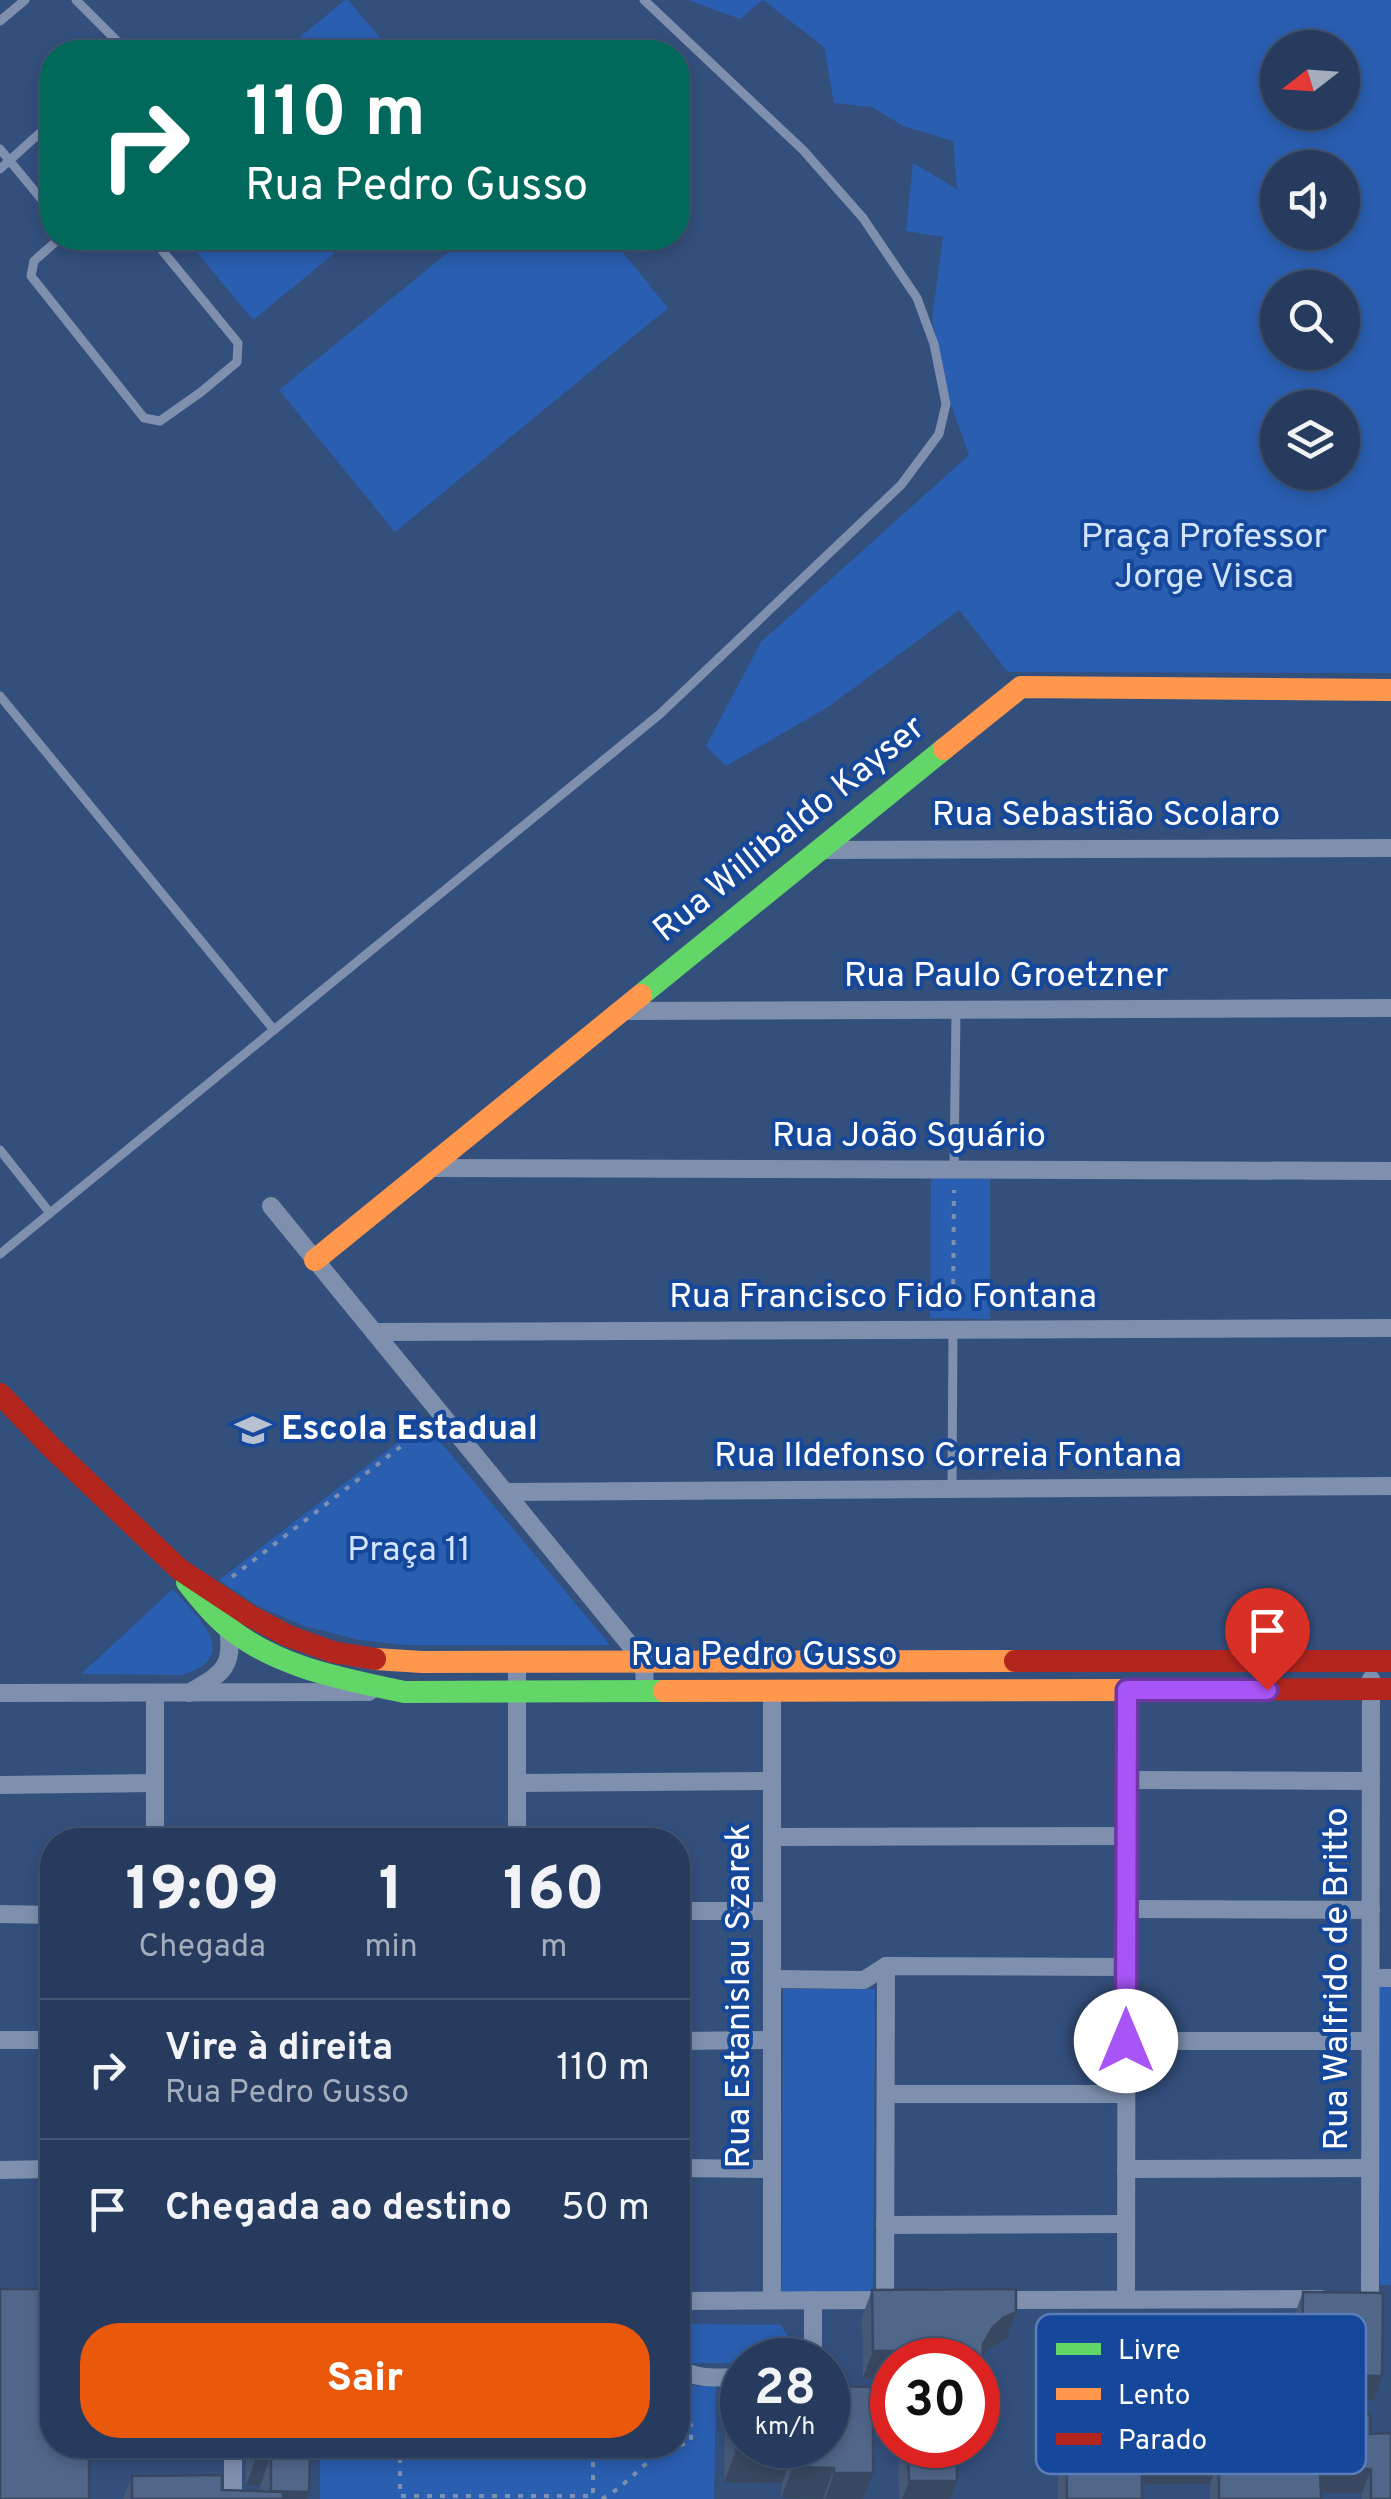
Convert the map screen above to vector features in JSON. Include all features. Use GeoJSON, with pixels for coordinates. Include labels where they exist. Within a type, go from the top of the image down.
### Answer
{"type":"FeatureCollection","features":[{"type":"Feature","properties":{"kind":"main road","name":"Rua Willibaldo Kayser"},"geometry":{"type":"LineString","coordinates":[[315,1260],[1021,688],[1391,690]]}},
{"type":"Feature","properties":{"kind":"main road","name":"Rua Pedro Gusso"},"geometry":{"type":"LineString","coordinates":[[0,1394],[178,1570],[202,1604],[228,1628],[296,1665],[404,1692],[1381,1690]]}},
{"type":"Feature","properties":{"kind":"main road","name":"Rua Pedro Gusso"},"geometry":{"type":"LineString","coordinates":[[178,1570],[270,1627],[310,1645],[389,1661],[1381,1661]]}},
{"type":"Feature","properties":{"kind":"street","name":"Rua Sebastião Scolaro"},"geometry":{"type":"LineString","coordinates":[[821,850],[1391,848]]}},
{"type":"Feature","properties":{"kind":"street","name":"Rua Paulo Groetzner"},"geometry":{"type":"LineString","coordinates":[[622,1011],[1391,1008]]}},
{"type":"Feature","properties":{"kind":"street","name":"Rua João Sguário"},"geometry":{"type":"LineString","coordinates":[[428,1168],[1391,1171]]}},
{"type":"Feature","properties":{"kind":"street"},"geometry":{"type":"LineString","coordinates":[[271,1206],[644,1662],[644,1692]]}},
{"type":"Feature","properties":{"kind":"street","name":"Rua Francisco Fido Fontana"},"geometry":{"type":"LineString","coordinates":[[374,1332],[1391,1328]]}},
{"type":"Feature","properties":{"kind":"street","name":"Rua Ildefonso Correia Fontana"},"geometry":{"type":"LineString","coordinates":[[505,1492],[1391,1486]]}},
{"type":"Feature","properties":{"kind":"street"},"geometry":{"type":"LineString","coordinates":[[189,1693],[222,1671],[229,1661],[228,1628]]}},
{"type":"Feature","properties":{"kind":"street","name":"Rua Walfrido de Britto"},"geometry":{"type":"LineString","coordinates":[[1351,2298],[1370,2168],[1371,1780],[1381,1661]]}},
{"type":"Feature","properties":{"kind":"street"},"geometry":{"type":"LineString","coordinates":[[517,1662],[518,1828]]}},
{"type":"Feature","properties":{"kind":"street"},"geometry":{"type":"LineString","coordinates":[[1126,2299],[1127,1690]]}},
{"type":"Feature","properties":{"kind":"street","name":"Rua Estanislau Szarek"},"geometry":{"type":"LineString","coordinates":[[772,1691],[772,2300]]}},
{"type":"Feature","properties":{"kind":"street"},"geometry":{"type":"LineString","coordinates":[[0,1693],[404,1692]]}},
{"type":"Feature","properties":{"kind":"street"},"geometry":{"type":"LineString","coordinates":[[155,1693],[155,1828]]}},
{"type":"Feature","properties":{"kind":"street"},"geometry":{"type":"LineString","coordinates":[[1127,1780],[1371,1780]]}},
{"type":"Feature","properties":{"kind":"street"},"geometry":{"type":"LineString","coordinates":[[517,1783],[772,1781]]}},
{"type":"Feature","properties":{"kind":"street"},"geometry":{"type":"LineString","coordinates":[[0,1784],[155,1783]]}},
{"type":"Feature","properties":{"kind":"street"},"geometry":{"type":"LineString","coordinates":[[1371,1834],[1391,1834]]}},
{"type":"Feature","properties":{"kind":"street"},"geometry":{"type":"LineString","coordinates":[[772,1838],[1127,1836]]}},
{"type":"Feature","properties":{"kind":"street"},"geometry":{"type":"LineString","coordinates":[[1127,1910],[1371,1910]]}},
{"type":"Feature","properties":{"kind":"street"},"geometry":{"type":"LineString","coordinates":[[690,1911],[772,1911]]}},
{"type":"Feature","properties":{"kind":"street"},"geometry":{"type":"LineString","coordinates":[[0,1914],[40,1915]]}},
{"type":"Feature","properties":{"kind":"street"},"geometry":{"type":"LineString","coordinates":[[772,1980],[864,1980],[886,1966],[1126,1967]]}},
{"type":"Feature","properties":{"kind":"street"},"geometry":{"type":"LineString","coordinates":[[690,2301],[894,2300],[885,2225],[886,1966]]}},
{"type":"Feature","properties":{"kind":"street"},"geometry":{"type":"LineString","coordinates":[[1371,1978],[1391,1978]]}},
{"type":"Feature","properties":{"kind":"street"},"geometry":{"type":"LineString","coordinates":[[0,2040],[40,2040]]}},
{"type":"Feature","properties":{"kind":"street"},"geometry":{"type":"LineString","coordinates":[[690,2040],[772,2040]]}},
{"type":"Feature","properties":{"kind":"street"},"geometry":{"type":"LineString","coordinates":[[1126,2041],[1370,2041]]}},
{"type":"Feature","properties":{"kind":"street"},"geometry":{"type":"LineString","coordinates":[[886,2094],[1126,2094]]}},
{"type":"Feature","properties":{"kind":"street"},"geometry":{"type":"LineString","coordinates":[[690,2168],[772,2169]]}},
{"type":"Feature","properties":{"kind":"street"},"geometry":{"type":"LineString","coordinates":[[1126,2169],[1370,2168]]}},
{"type":"Feature","properties":{"kind":"street"},"geometry":{"type":"LineString","coordinates":[[0,2170],[40,2170]]}},
{"type":"Feature","properties":{"kind":"street"},"geometry":{"type":"LineString","coordinates":[[885,2225],[1126,2224]]}},
{"type":"Feature","properties":{"kind":"street"},"geometry":{"type":"LineString","coordinates":[[978,2300],[1391,2298]]}},
{"type":"Feature","properties":{"kind":"street"},"geometry":{"type":"LineString","coordinates":[[812,2300],[812,2338]]}},
{"type":"Feature","properties":{"kind":"street"},"geometry":{"type":"LineString","coordinates":[[690,2375],[720,2377]]}},
{"type":"Feature","properties":{"kind":"street"},"geometry":{"type":"LineString","coordinates":[[233,2458],[233,2499]]}},
{"type":"Feature","properties":{"kind":"lane"},"geometry":{"type":"LineString","coordinates":[[0,21],[25,0]]}},
{"type":"Feature","properties":{"kind":"lane"},"geometry":{"type":"LineString","coordinates":[[76,0],[115,40]]}},
{"type":"Feature","properties":{"kind":"lane"},"geometry":{"type":"LineString","coordinates":[[644,0],[686,40]]}},
{"type":"Feature","properties":{"kind":"lane"},"geometry":{"type":"LineString","coordinates":[[0,1254],[660,714],[900,486],[939,434],[946,404],[934,344],[917,298],[863,218],[803,150],[690,43]]}},
{"type":"Feature","properties":{"kind":"lane"},"geometry":{"type":"LineString","coordinates":[[0,169],[40,133]]}},
{"type":"Feature","properties":{"kind":"lane"},"geometry":{"type":"LineString","coordinates":[[0,149],[40,198]]}},
{"type":"Feature","properties":{"kind":"lane"},"geometry":{"type":"LineString","coordinates":[[46,250],[34,261],[31,276],[144,418],[160,420],[237,362],[238,343],[162,250]]}},
{"type":"Feature","properties":{"kind":"lane"},"geometry":{"type":"LineString","coordinates":[[0,696],[274,1030]]}},
{"type":"Feature","properties":{"kind":"lane"},"geometry":{"type":"LineString","coordinates":[[954,1170],[956,1010]]}},
{"type":"Feature","properties":{"kind":"lane"},"geometry":{"type":"LineString","coordinates":[[0,1150],[50,1213]]}},
{"type":"Feature","properties":{"kind":"lane"},"geometry":{"type":"LineString","coordinates":[[952,1489],[953,1330]]}},
{"type":"Feature","properties":{"kind":"path"},"geometry":{"type":"LineString","coordinates":[[953,1330],[954,1170]]}},
{"type":"Feature","properties":{"kind":"path"},"geometry":{"type":"LineString","coordinates":[[213,1592],[442,1415]]}},
{"type":"Feature","properties":{"kind":"path"},"geometry":{"type":"LineString","coordinates":[[400,2458],[400,2496],[597,2498],[619,2488],[653,2458]]}},
{"type":"Feature","properties":{"kind":"path"},"geometry":{"type":"LineString","coordinates":[[594,2458],[597,2498]]}},
{"type":"Feature","properties":{"kind":"green space"},"geometry":{"type":"Polygon","coordinates":[[[348,0],[382,40],[297,40],[348,0]]]}},
{"type":"Feature","properties":{"kind":"green space"},"geometry":{"type":"Polygon","coordinates":[[[688,0],[763,0],[740,19],[688,0]]]}},
{"type":"Feature","properties":{"kind":"green space","name":"Praça Professor Jorge Visca"},"geometry":{"type":"Polygon","coordinates":[[[763,0],[1391,0],[1391,673],[1008,672],[959,610],[828,707],[726,766],[706,746],[761,642],[969,455],[951,405],[932,318],[943,237],[906,231],[913,163],[957,189],[953,141],[903,126],[872,107],[834,103],[824,47],[763,0]]]}},
{"type":"Feature","properties":{"kind":"green space"},"geometry":{"type":"Polygon","coordinates":[[[195,250],[338,250],[253,320],[195,250]]]}},
{"type":"Feature","properties":{"kind":"green space"},"geometry":{"type":"Polygon","coordinates":[[[451,250],[621,250],[668,308],[395,532],[279,390],[451,250]]]}},
{"type":"Feature","properties":{"kind":"green space"},"geometry":{"type":"Polygon","coordinates":[[[931,1178],[990,1179],[990,1319],[930,1318],[931,1178]]]}},
{"type":"Feature","properties":{"kind":"green space","name":"Praça 11"},"geometry":{"type":"Polygon","coordinates":[[[424,1422],[610,1645],[404,1645],[359,1640],[304,1626],[258,1606],[219,1580],[424,1422]]]}},
{"type":"Feature","properties":{"kind":"green space"},"geometry":{"type":"Polygon","coordinates":[[[173,1589],[210,1635],[210,1657],[200,1667],[182,1675],[81,1674],[173,1589]]]}},
{"type":"Feature","properties":{"kind":"green space"},"geometry":{"type":"Polygon","coordinates":[[[1377,1986],[1391,1986],[1391,2285],[1380,2285],[1377,1986]]]}},
{"type":"Feature","properties":{"kind":"green space"},"geometry":{"type":"Polygon","coordinates":[[[783,1989],[875,1989],[873,2292],[782,2292],[783,1989]]]}},
{"type":"Feature","properties":{"kind":"green space"},"geometry":{"type":"Polygon","coordinates":[[[690,2324],[780,2325],[788,2338],[720,2338],[720,2363],[690,2363],[690,2324]]]}},
{"type":"Feature","properties":{"kind":"green space"},"geometry":{"type":"Polygon","coordinates":[[[690,2386],[716,2386],[714,2499],[320,2499],[320,2458],[690,2458],[690,2386]]]}},
{"type":"Feature","properties":{"kind":"building"},"geometry":{"type":"Polygon","coordinates":[[[0,2289],[40,2289],[40,2458],[89,2458],[89,2499],[0,2499],[0,2289]]]}},
{"type":"Feature","properties":{"kind":"building"},"geometry":{"type":"Polygon","coordinates":[[[1016,2289],[1016,2312],[1003,2318],[987,2338],[873,2338],[872,2290],[1016,2289]]]}},
{"type":"Feature","properties":{"kind":"building"},"geometry":{"type":"Polygon","coordinates":[[[1303,2292],[1383,2293],[1382,2376],[1366,2376],[1366,2314],[1303,2314],[1303,2292]]]}},
{"type":"Feature","properties":{"kind":"building"},"geometry":{"type":"Polygon","coordinates":[[[850,2386],[870,2387],[873,2473],[834,2473],[834,2468],[850,2468],[850,2386]]]}},
{"type":"Feature","properties":{"kind":"building"},"geometry":{"type":"Polygon","coordinates":[[[1366,2414],[1370,2414],[1370,2434],[1391,2433],[1391,2499],[1371,2499],[1371,2469],[1366,2469],[1366,2414]]]}},
{"type":"Feature","properties":{"kind":"building"},"geometry":{"type":"Polygon","coordinates":[[[271,2458],[310,2458],[309,2492],[271,2491],[271,2458]]]}},
{"type":"Feature","properties":{"kind":"building"},"geometry":{"type":"Polygon","coordinates":[[[909,2468],[957,2468],[957,2481],[909,2481],[909,2468]]]}},
{"type":"Feature","properties":{"kind":"building"},"geometry":{"type":"Polygon","coordinates":[[[1067,2474],[1142,2474],[1142,2499],[1067,2499],[1067,2474]]]}},
{"type":"Feature","properties":{"kind":"building"},"geometry":{"type":"Polygon","coordinates":[[[1219,2474],[1320,2474],[1321,2499],[1219,2499],[1219,2474]]]}},
{"type":"Feature","properties":{"kind":"building"},"geometry":{"type":"Polygon","coordinates":[[[222,2475],[222,2490],[283,2492],[283,2499],[132,2499],[132,2476],[222,2475]]]}},
{"type":"Feature","properties":{"kind":"traffic: fast"},"geometry":{"type":"LineString","coordinates":[[641,995],[944,749]]}},
{"type":"Feature","properties":{"kind":"traffic: fast"},"geometry":{"type":"LineString","coordinates":[[187,1582],[218,1618],[248,1642],[290,1662],[358,1682],[404,1692],[664,1691]]}},
{"type":"Feature","properties":{"kind":"traffic: slow"},"geometry":{"type":"LineString","coordinates":[[944,749],[1021,687],[1391,690]]}},
{"type":"Feature","properties":{"kind":"traffic: slow"},"geometry":{"type":"LineString","coordinates":[[315,1260],[641,995]]}},
{"type":"Feature","properties":{"kind":"traffic: slow"},"geometry":{"type":"LineString","coordinates":[[375,1659],[1015,1661]]}},
{"type":"Feature","properties":{"kind":"traffic: slow"},"geometry":{"type":"LineString","coordinates":[[664,1691],[1128,1690]]}},
{"type":"Feature","properties":{"kind":"traffic: jam"},"geometry":{"type":"LineString","coordinates":[[0,1394],[179,1569],[288,1636],[333,1652],[375,1659]]}},
{"type":"Feature","properties":{"kind":"traffic: jam"},"geometry":{"type":"LineString","coordinates":[[1015,1661],[1391,1661]]}},
{"type":"Feature","properties":{"kind":"traffic: jam"},"geometry":{"type":"LineString","coordinates":[[1128,1690],[1391,1689]]}},
{"type":"Feature","properties":{"kind":"place","name":"Escola Estadual"},"geometry":{"type":"Point","coordinates":[253,1430]}},
{"type":"Feature","properties":{"kind":"route"},"geometry":{"type":"LineString","coordinates":[[1126,2041],[1127,1690],[1267,1690]]}}]}
